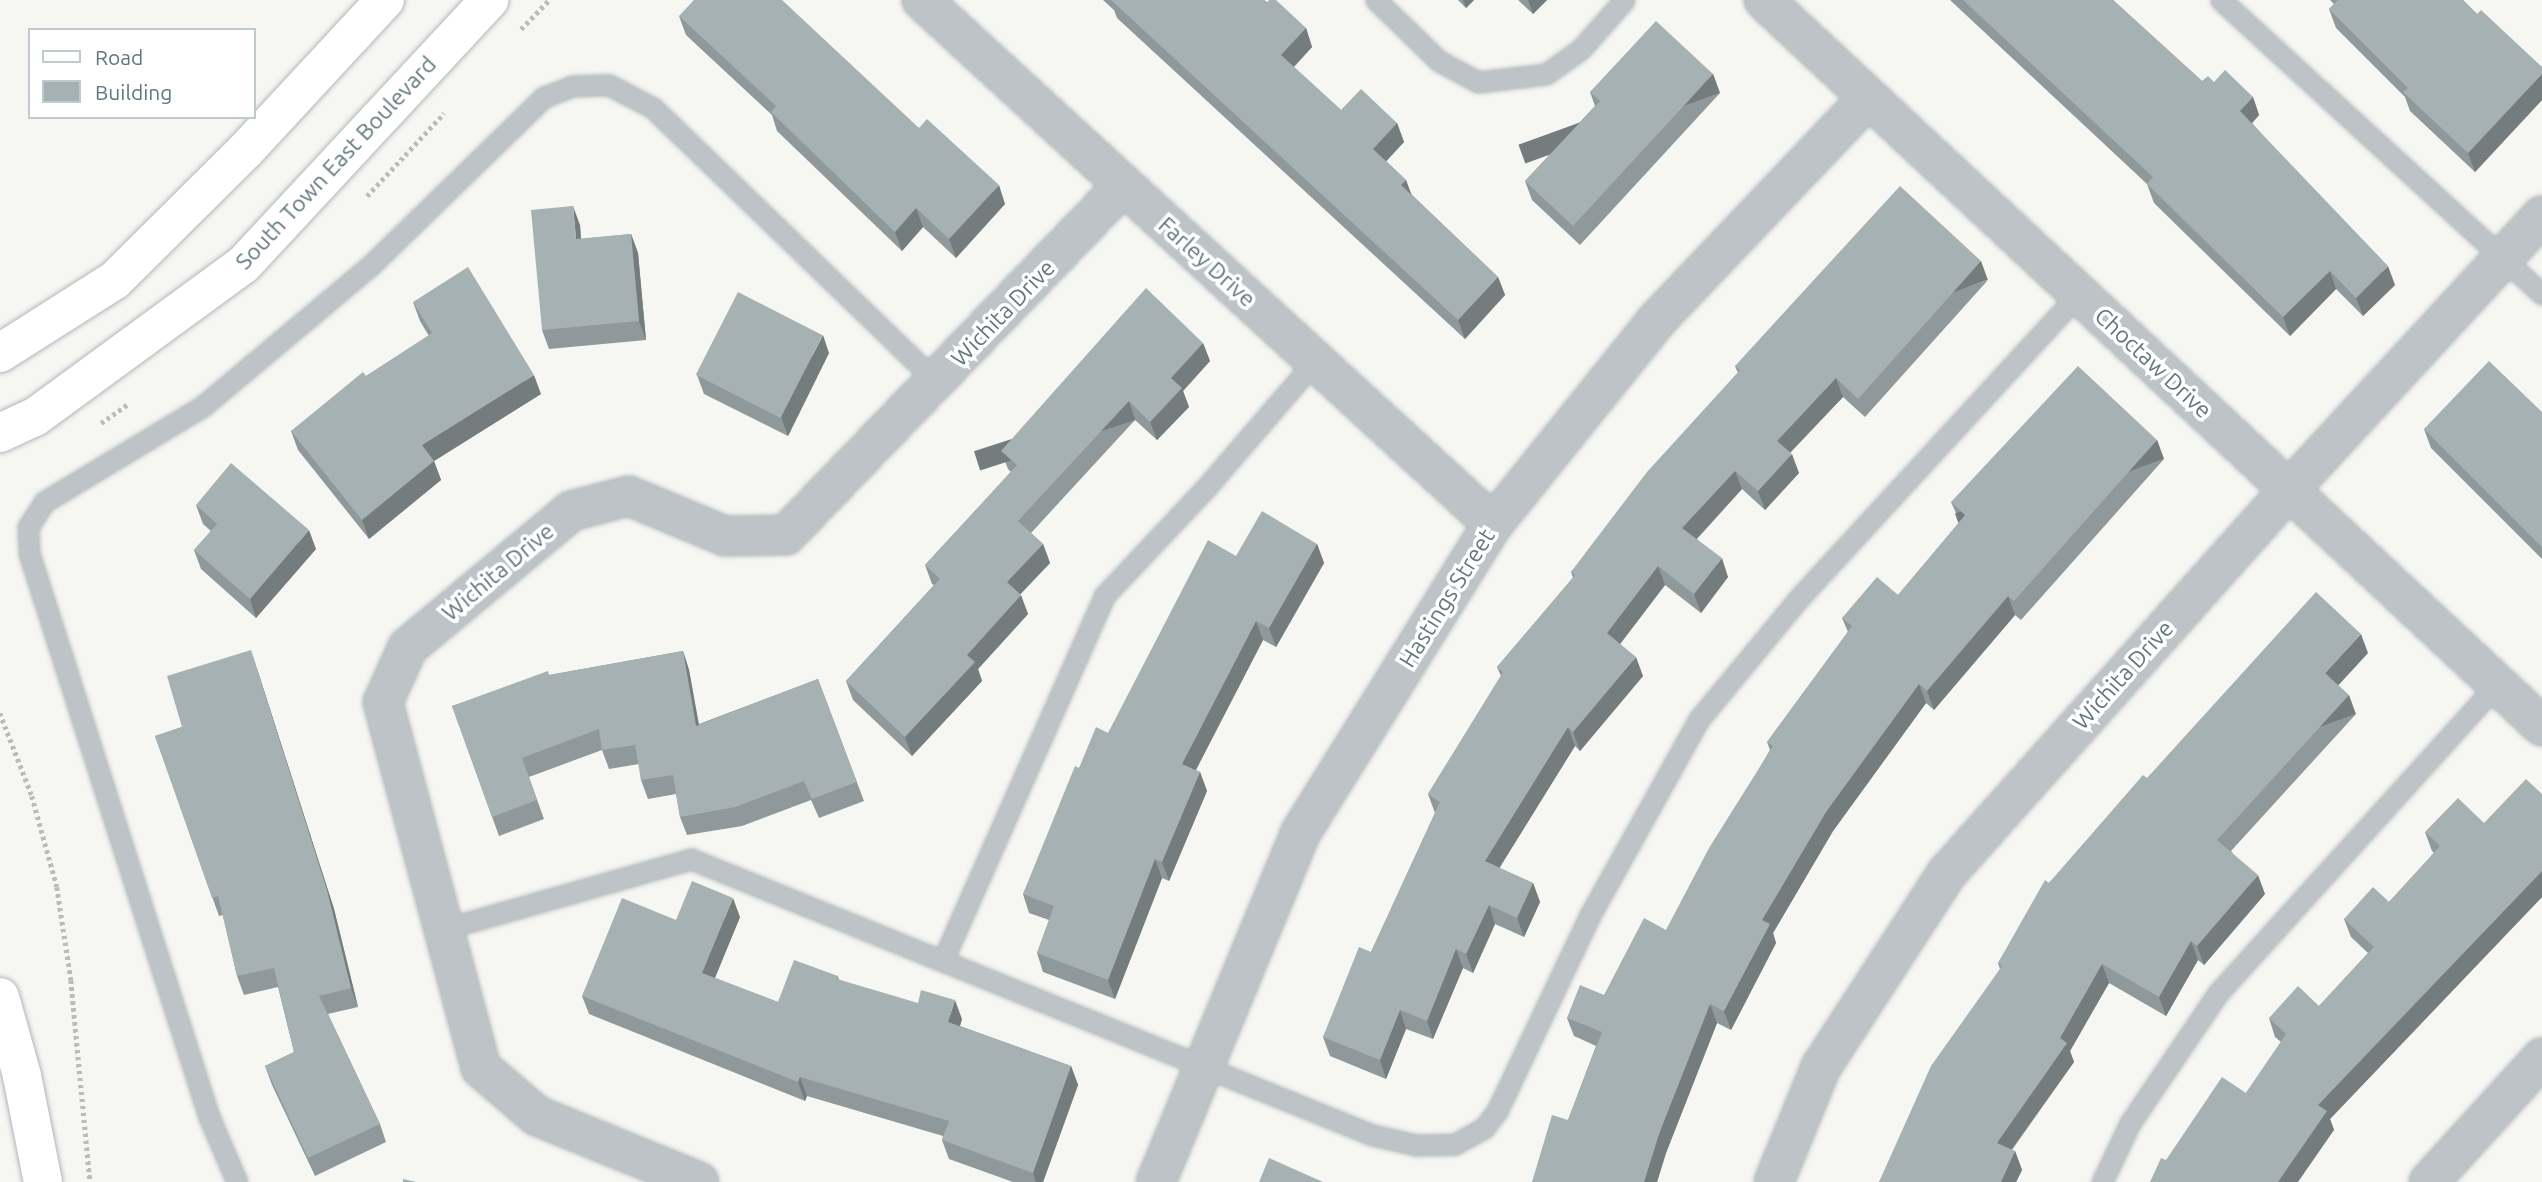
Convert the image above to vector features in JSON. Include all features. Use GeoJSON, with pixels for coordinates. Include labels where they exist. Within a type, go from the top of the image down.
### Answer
{"type":"FeatureCollection","features":[{"type":"Feature","properties":{"kind":"main road"},"geometry":{"type":"LineString","coordinates":[[0,352],[115,280],[245,151],[385,0]]}},
{"type":"Feature","properties":{"kind":"main road","name":"South Town East Boulevard"},"geometry":{"type":"LineString","coordinates":[[0,433],[35,417],[243,265],[489,0]]}},
{"type":"Feature","properties":{"kind":"main road"},"geometry":{"type":"LineString","coordinates":[[0,320],[74,306]]}},
{"type":"Feature","properties":{"kind":"main road"},"geometry":{"type":"LineString","coordinates":[[0,997],[22,1076],[43,1182]]}},
{"type":"Feature","properties":{"kind":"street","name":"Choctaw Drive"},"geometry":{"type":"LineString","coordinates":[[1764,0],[2542,726]]}},
{"type":"Feature","properties":{"kind":"street","name":"Farley Drive"},"geometry":{"type":"LineString","coordinates":[[925,1],[1493,524]]}},
{"type":"Feature","properties":{"kind":"street","name":"Hastings Street"},"geometry":{"type":"LineString","coordinates":[[1156,1182],[1301,832],[1493,524],[1656,321],[1868,98]]}},
{"type":"Feature","properties":{"kind":"street","name":"Wichita Drive"},"geometry":{"type":"LineString","coordinates":[[699,1182],[537,1116],[481,1068],[383,702],[408,647],[571,511],[629,496],[725,536],[786,535],[1124,187]]}},
{"type":"Feature","properties":{"kind":"street","name":"Wichita Drive"},"geometry":{"type":"LineString","coordinates":[[1774,1182],[1821,1068],[1947,873],[2289,490],[2542,216]]}},
{"type":"Feature","properties":{"kind":"street"},"geometry":{"type":"LineString","coordinates":[[2429,1182],[2542,1058]]}},
{"type":"Feature","properties":{"kind":"lane"},"geometry":{"type":"LineString","coordinates":[[1376,0],[1439,61],[1478,82],[1546,74],[1581,49],[1624,0]]}},
{"type":"Feature","properties":{"kind":"lane"},"geometry":{"type":"LineString","coordinates":[[2221,0],[2542,294]]}},
{"type":"Feature","properties":{"kind":"lane"},"geometry":{"type":"LineString","coordinates":[[237,1182],[208,1117],[29,553],[28,527],[44,502],[203,406],[370,266],[544,97],[572,86],[609,85],[653,108],[937,382]]}},
{"type":"Feature","properties":{"kind":"lane"},"geometry":{"type":"LineString","coordinates":[[444,929],[691,859],[1372,1135],[1405,1143],[1455,1144],[1484,1128],[1497,1111],[1590,915],[1699,719],[1800,598],[2079,294]]}},
{"type":"Feature","properties":{"kind":"lane"},"geometry":{"type":"LineString","coordinates":[[943,960],[1104,596],[1204,490],[1315,361]]}},
{"type":"Feature","properties":{"kind":"lane"},"geometry":{"type":"LineString","coordinates":[[2102,1182],[2130,1122],[2218,993],[2497,684]]}},
{"type":"Feature","properties":{"kind":"path"},"geometry":{"type":"LineString","coordinates":[[0,713],[32,796],[57,887],[71,980],[90,1182]]}},
{"type":"Feature","properties":{"kind":"building"},"geometry":{"type":"Polygon","coordinates":[[[694,0],[782,0],[919,128],[927,119],[999,185],[949,239],[916,208],[895,232],[771,112],[776,106],[679,16],[694,0]]]}},
{"type":"Feature","properties":{"kind":"building"},"geometry":{"type":"Polygon","coordinates":[[[1111,0],[1264,0],[1267,3],[1269,0],[1276,0],[1306,28],[1281,55],[1341,110],[1361,89],[1397,123],[1373,149],[1406,180],[1401,185],[1498,277],[1458,320],[1111,0]]]}},
{"type":"Feature","properties":{"kind":"building"},"geometry":{"type":"Polygon","coordinates":[[[1963,0],[2113,0],[2202,81],[2208,76],[2214,82],[2225,70],[2253,97],[2240,111],[2388,266],[2356,298],[2330,271],[2283,317],[2147,184],[2153,177],[1963,0]]]}},
{"type":"Feature","properties":{"kind":"building"},"geometry":{"type":"Polygon","coordinates":[[[2338,0],[2463,0],[2477,14],[2481,10],[2542,67],[2542,74],[2468,153],[2403,92],[2408,88],[2329,9],[2338,0]]]}},
{"type":"Feature","properties":{"kind":"building"},"geometry":{"type":"Polygon","coordinates":[[[1656,21],[1713,74],[1573,226],[1525,181],[1600,101],[1590,92],[1656,21]]]}},
{"type":"Feature","properties":{"kind":"building"},"geometry":{"type":"Polygon","coordinates":[[[1900,186],[1981,261],[1858,399],[1836,378],[1777,441],[1792,454],[1758,491],[1735,471],[1682,528],[1722,558],[1694,594],[1658,566],[1607,633],[1636,657],[1573,732],[1568,727],[1485,861],[1533,883],[1517,918],[1489,905],[1466,954],[1456,949],[1427,1021],[1400,1010],[1380,1060],[1323,1037],[1359,947],[1371,952],[1440,802],[1428,794],[1503,672],[1497,667],[1575,575],[1571,572],[1647,472],[1740,370],[1735,366],[1900,186]]]}},
{"type":"Feature","properties":{"kind":"building"},"geometry":{"type":"Polygon","coordinates":[[[573,206],[576,239],[631,234],[639,321],[542,330],[531,210],[573,206]]]}},
{"type":"Feature","properties":{"kind":"building"},"geometry":{"type":"Polygon","coordinates":[[[468,267],[534,375],[422,445],[434,461],[362,520],[291,431],[363,372],[366,376],[432,333],[413,302],[468,267]]]}},
{"type":"Feature","properties":{"kind":"building"},"geometry":{"type":"Polygon","coordinates":[[[1146,288],[1203,343],[1171,378],[1182,388],[1150,422],[1129,401],[1018,521],[1043,544],[1007,582],[1021,595],[967,655],[975,662],[905,737],[846,681],[940,579],[925,565],[1017,465],[1001,451],[1146,288]]]}},
{"type":"Feature","properties":{"kind":"building"},"geometry":{"type":"Polygon","coordinates":[[[738,292],[823,335],[780,418],[696,375],[738,292]]]}},
{"type":"Feature","properties":{"kind":"building"},"geometry":{"type":"Polygon","coordinates":[[[2489,361],[2542,412],[2542,547],[2424,429],[2489,361]]]}},
{"type":"Feature","properties":{"kind":"building"},"geometry":{"type":"Polygon","coordinates":[[[2078,366],[2157,440],[2014,601],[2008,596],[1927,691],[1919,684],[1826,812],[1762,920],[1770,924],[1724,1011],[1710,1004],[1659,1134],[1644,1182],[1532,1182],[1552,1115],[1568,1120],[1602,1032],[1567,1018],[1580,985],[1604,995],[1644,918],[1666,930],[1709,848],[1773,746],[1767,742],[1852,626],[1842,618],[1877,577],[1898,595],[1965,515],[1951,502],[2078,366]]]}},
{"type":"Feature","properties":{"kind":"building"},"geometry":{"type":"Polygon","coordinates":[[[231,463],[309,530],[250,599],[194,550],[217,524],[196,505],[231,463]]]}},
{"type":"Feature","properties":{"kind":"building"},"geometry":{"type":"Polygon","coordinates":[[[1262,511],[1317,544],[1269,628],[1256,621],[1182,764],[1200,772],[1162,862],[1155,859],[1108,980],[1037,953],[1054,906],[1023,894],[1075,766],[1079,768],[1096,727],[1108,733],[1208,540],[1236,556],[1262,511]]]}},
{"type":"Feature","properties":{"kind":"building"},"geometry":{"type":"Polygon","coordinates":[[[2316,592],[2361,634],[2325,673],[2349,695],[2217,840],[2258,875],[2197,946],[2191,941],[2159,997],[2102,964],[2060,1038],[2067,1043],[1997,1143],[2015,1151],[2001,1182],[1879,1182],[1931,1066],[2002,966],[1998,963],[2045,880],[2049,883],[2143,775],[2147,778],[2316,592]]]}},
{"type":"Feature","properties":{"kind":"building"},"geometry":{"type":"Polygon","coordinates":[[[251,650],[327,890],[351,988],[319,996],[380,1124],[308,1158],[265,1066],[294,1052],[274,968],[237,976],[218,896],[212,898],[155,736],[182,727],[167,676],[251,650]]]}},
{"type":"Feature","properties":{"kind":"building"},"geometry":{"type":"Polygon","coordinates":[[[683,651],[696,726],[818,679],[857,782],[812,799],[804,781],[735,807],[680,817],[673,775],[641,780],[635,745],[602,750],[599,729],[522,758],[537,800],[492,817],[452,706],[548,671],[549,675],[683,651]]]}},
{"type":"Feature","properties":{"kind":"building"},"geometry":{"type":"Polygon","coordinates":[[[2526,779],[2542,794],[2542,871],[2318,1105],[2327,1111],[2278,1182],[2150,1182],[2161,1158],[2166,1160],[2222,1077],[2246,1093],[2286,1034],[2269,1018],[2298,986],[2319,1006],[2374,947],[2344,919],[2373,887],[2389,902],[2440,846],[2425,832],[2458,798],[2484,823],[2526,779]]]}},
{"type":"Feature","properties":{"kind":"building"},"geometry":{"type":"Polygon","coordinates":[[[692,881],[733,898],[702,973],[778,1002],[794,960],[838,976],[837,979],[918,1003],[921,990],[955,1000],[948,1022],[1071,1066],[1033,1173],[942,1140],[949,1121],[800,1077],[798,1082],[582,996],[622,898],[676,920],[692,881]]]}},
{"type":"Feature","properties":{"kind":"building"},"geometry":{"type":"Polygon","coordinates":[[[1269,1158],[1323,1182],[1259,1182],[1269,1158]]]}}]}
